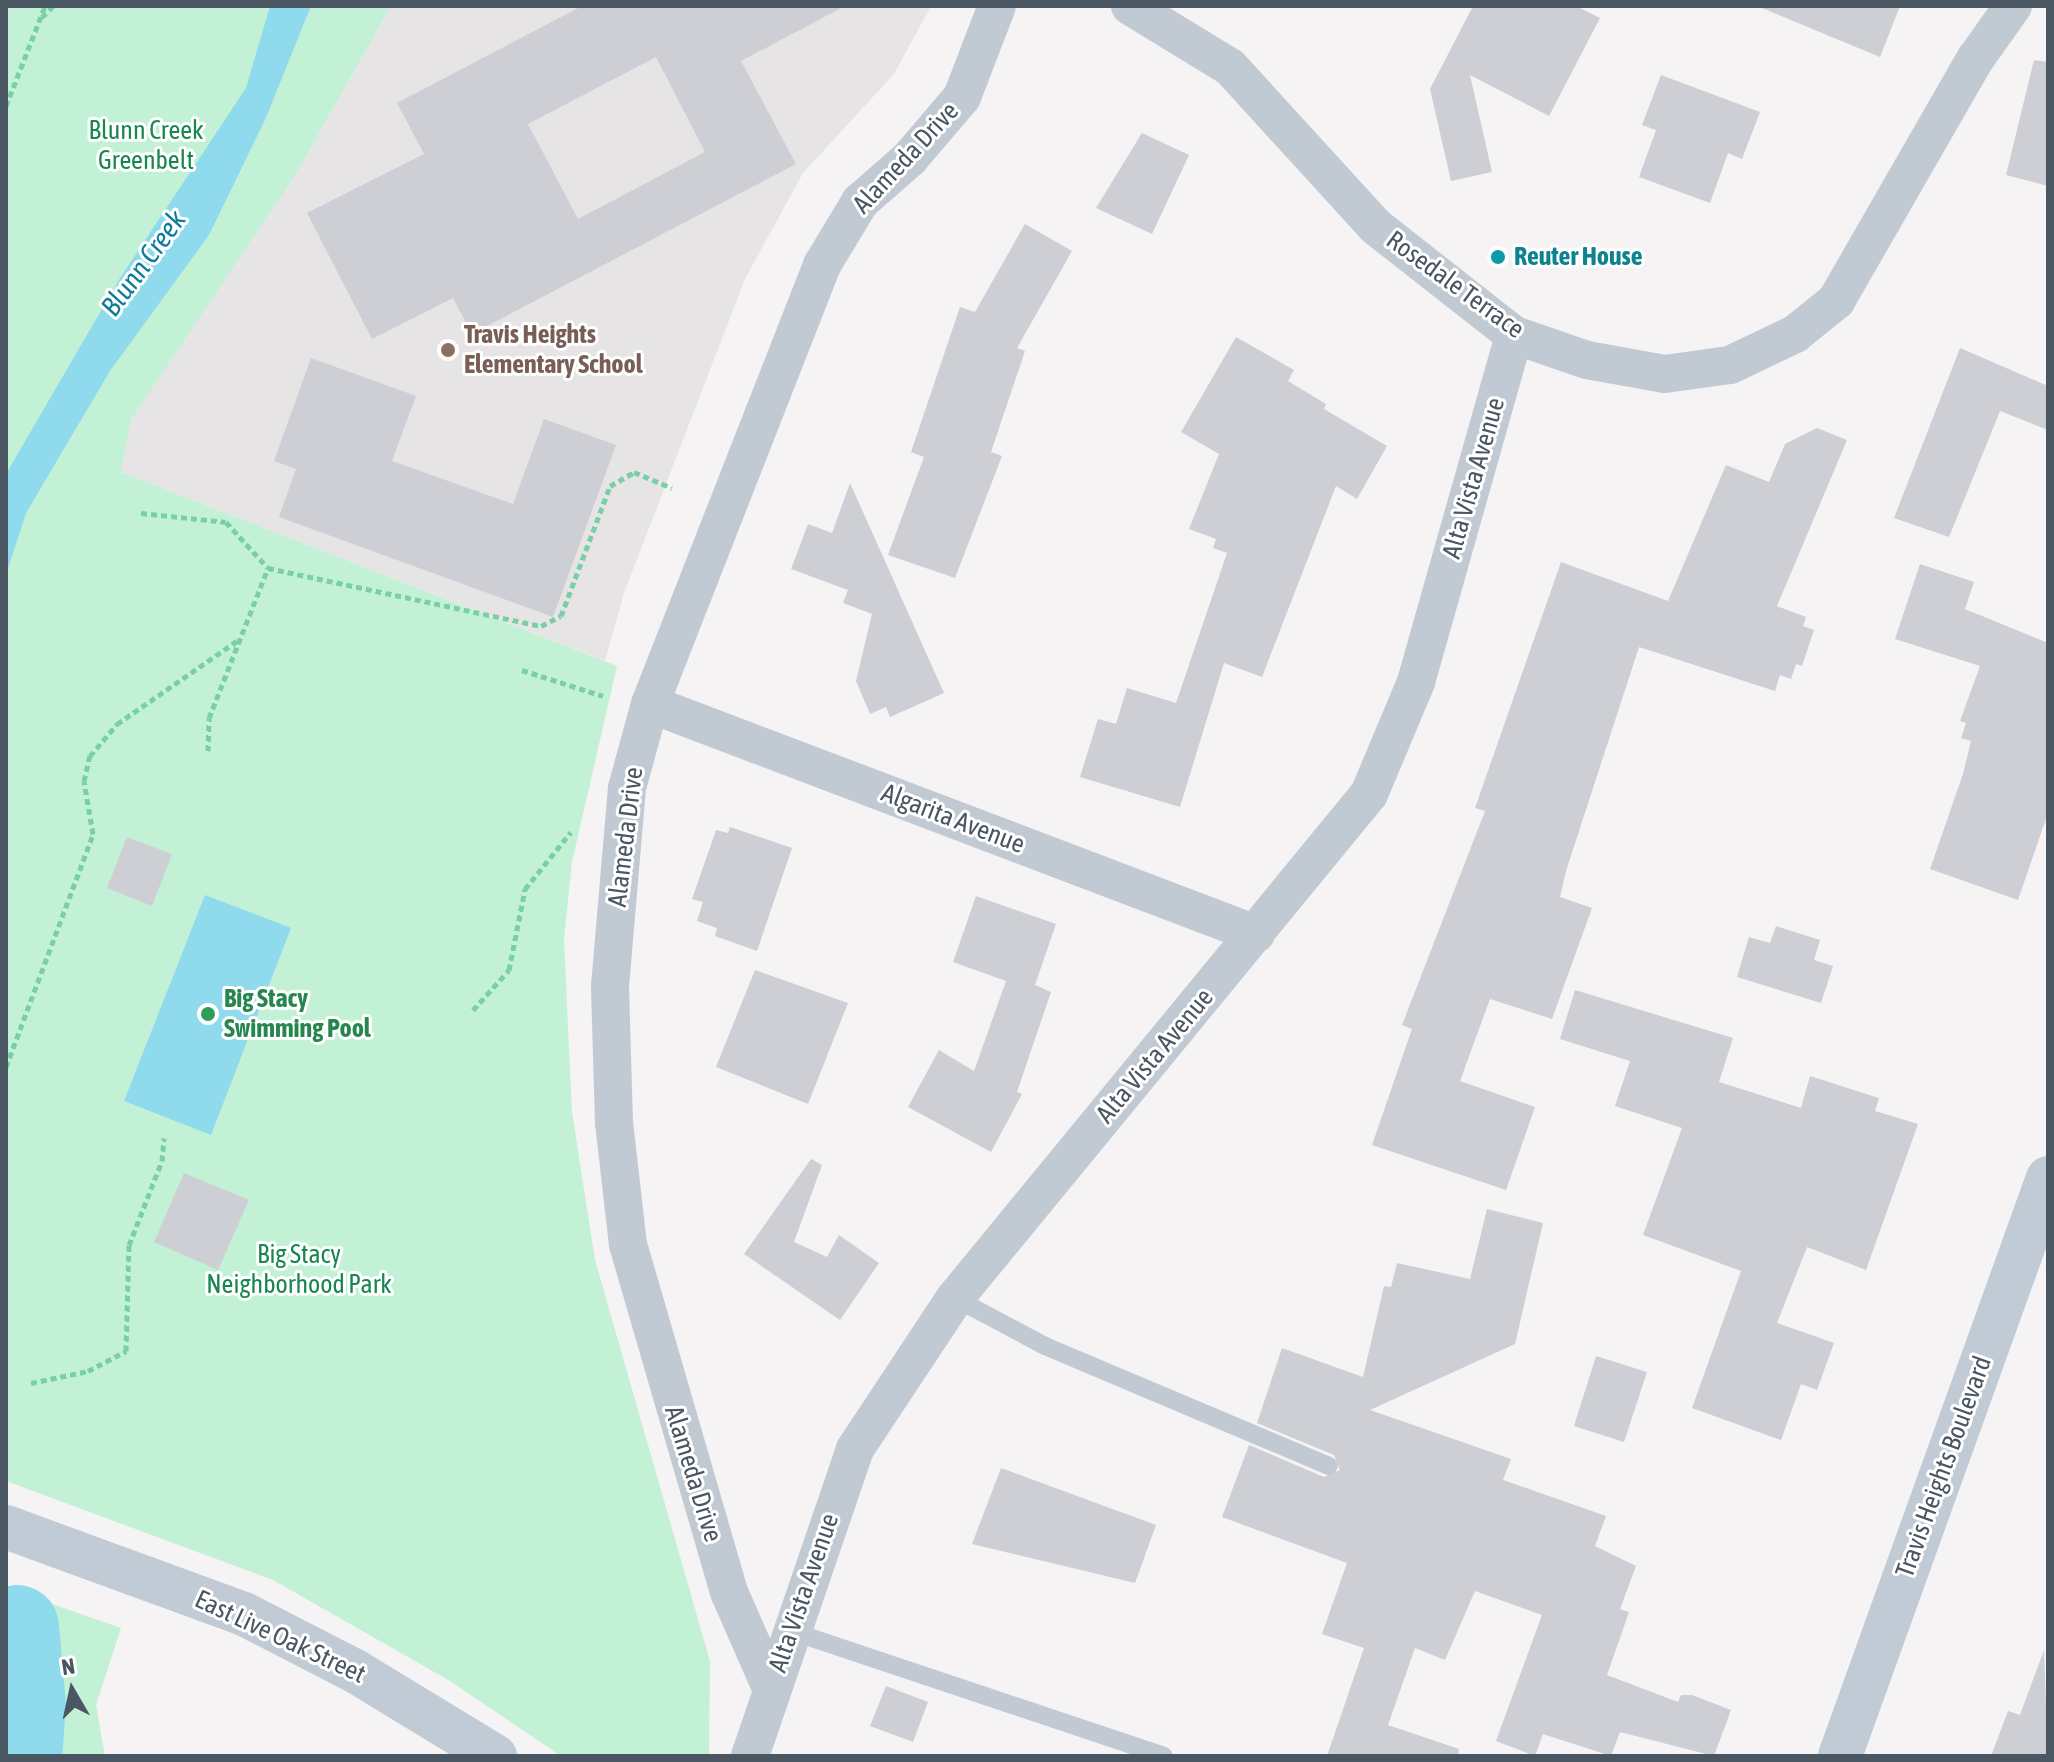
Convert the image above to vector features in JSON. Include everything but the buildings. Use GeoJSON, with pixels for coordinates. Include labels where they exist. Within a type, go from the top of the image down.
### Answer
{"type":"FeatureCollection","features":[{"type":"Feature","properties":{"kind":"street","name":"Alameda Drive"},"geometry":{"type":"LineString","coordinates":[[771,1688],[729,1592],[628,1245],[614,1123],[610,986],[627,788],[650,704],[822,265],[860,202],[910,158],[962,97],[997,6]]}},
{"type":"Feature","properties":{"kind":"street","name":"Rosedale Terrace"},"geometry":{"type":"LineString","coordinates":[[1130,6],[1230,67],[1375,226],[1514,335],[1587,360],[1665,374],[1730,365],[1795,334],[1836,301],[1976,58],[2013,6]]}},
{"type":"Feature","properties":{"kind":"street","name":"Alta Vista Avenue"},"geometry":{"type":"LineString","coordinates":[[750,1756],[855,1449],[955,1298],[1369,794],[1416,682],[1514,335]]}},
{"type":"Feature","properties":{"kind":"street","name":"Algarita Avenue"},"geometry":{"type":"LineString","coordinates":[[650,704],[1256,934]]}},
{"type":"Feature","properties":{"kind":"street","name":"Travis Heights Boulevard"},"geometry":{"type":"LineString","coordinates":[[1840,1756],[2048,1178]]}},
{"type":"Feature","properties":{"kind":"street","name":"East Live Oak Street"},"geometry":{"type":"LineString","coordinates":[[6,1527],[244,1614],[368,1678],[495,1756]]}},
{"type":"Feature","properties":{"kind":"lane"},"geometry":{"type":"LineString","coordinates":[[955,1298],[1045,1346],[1329,1466]]}},
{"type":"Feature","properties":{"kind":"lane"},"geometry":{"type":"LineString","coordinates":[[791,1631],[1164,1756]]}},
{"type":"Feature","properties":{"kind":"path"},"geometry":{"type":"LineString","coordinates":[[6,106],[45,6]]}},
{"type":"Feature","properties":{"kind":"path"},"geometry":{"type":"LineString","coordinates":[[41,18],[53,6]]}},
{"type":"Feature","properties":{"kind":"path"},"geometry":{"type":"LineString","coordinates":[[141,513],[226,522],[268,568],[552,625],[561,616],[610,486],[634,472],[672,488]]}},
{"type":"Feature","properties":{"kind":"path"},"geometry":{"type":"LineString","coordinates":[[208,751],[209,718],[268,568]]}},
{"type":"Feature","properties":{"kind":"path"},"geometry":{"type":"LineString","coordinates":[[6,1067],[93,834],[84,781],[90,756],[117,724],[237,641]]}},
{"type":"Feature","properties":{"kind":"path"},"geometry":{"type":"LineString","coordinates":[[522,670],[603,696]]}},
{"type":"Feature","properties":{"kind":"path"},"geometry":{"type":"LineString","coordinates":[[473,1010],[509,970],[525,889],[571,832]]}},
{"type":"Feature","properties":{"kind":"path"},"geometry":{"type":"LineString","coordinates":[[31,1383],[88,1371],[126,1351],[129,1245],[162,1161],[164,1138]]}},
{"type":"Feature","properties":{"kind":"shaded area","name":"Travis Heights Elementary School"},"geometry":{"type":"Polygon","coordinates":[[[391,6],[931,6],[894,74],[803,173],[745,279],[624,593],[605,661],[121,472],[131,420],[296,174],[391,6]]]}},
{"type":"Feature","properties":{"kind":"green space","name":"Big Stacy Neighborhood Park"},"geometry":{"type":"Polygon","coordinates":[[[6,6],[391,6],[296,174],[131,420],[121,472],[617,666],[572,862],[564,939],[572,1112],[595,1260],[710,1661],[709,1756],[561,1756],[450,1681],[273,1580],[6,1481],[6,6]]]}},
{"type":"Feature","properties":{"kind":"green space"},"geometry":{"type":"Polygon","coordinates":[[[6,1588],[121,1628],[96,1705],[105,1756],[6,1756],[6,1588]]]}},
{"type":"Feature","properties":{"kind":"water"},"geometry":{"type":"Polygon","coordinates":[[[270,6],[311,6],[265,120],[209,235],[110,371],[26,513],[6,575],[6,474],[120,278],[246,88],[270,6]]]}},
{"type":"Feature","properties":{"kind":"water","name":"Big Stacy Swimming Pool"},"geometry":{"type":"Polygon","coordinates":[[[205,895],[291,928],[211,1135],[124,1101],[205,895]]]}},
{"type":"Feature","properties":{"kind":"waterway","name":"Blunn Creek"},"geometry":{"type":"LineString","coordinates":[[17,1627],[24,1705],[20,1756]]}},
{"type":"Feature","properties":{"kind":"place","name":"Reuter House"},"geometry":{"type":"Point","coordinates":[1498,257]}},
{"type":"Feature","properties":{"kind":"place","name":"Travis Heights Elementary School"},"geometry":{"type":"Point","coordinates":[448,350]}},
{"type":"Feature","properties":{"kind":"place","name":"Big Stacy Swimming Pool"},"geometry":{"type":"Point","coordinates":[208,1014]}},
{"type":"Feature","properties":{"kind":"park label","name":"Blunn Creek Greenbelt"},"geometry":{"type":"Point","coordinates":[146,146]}}]}
